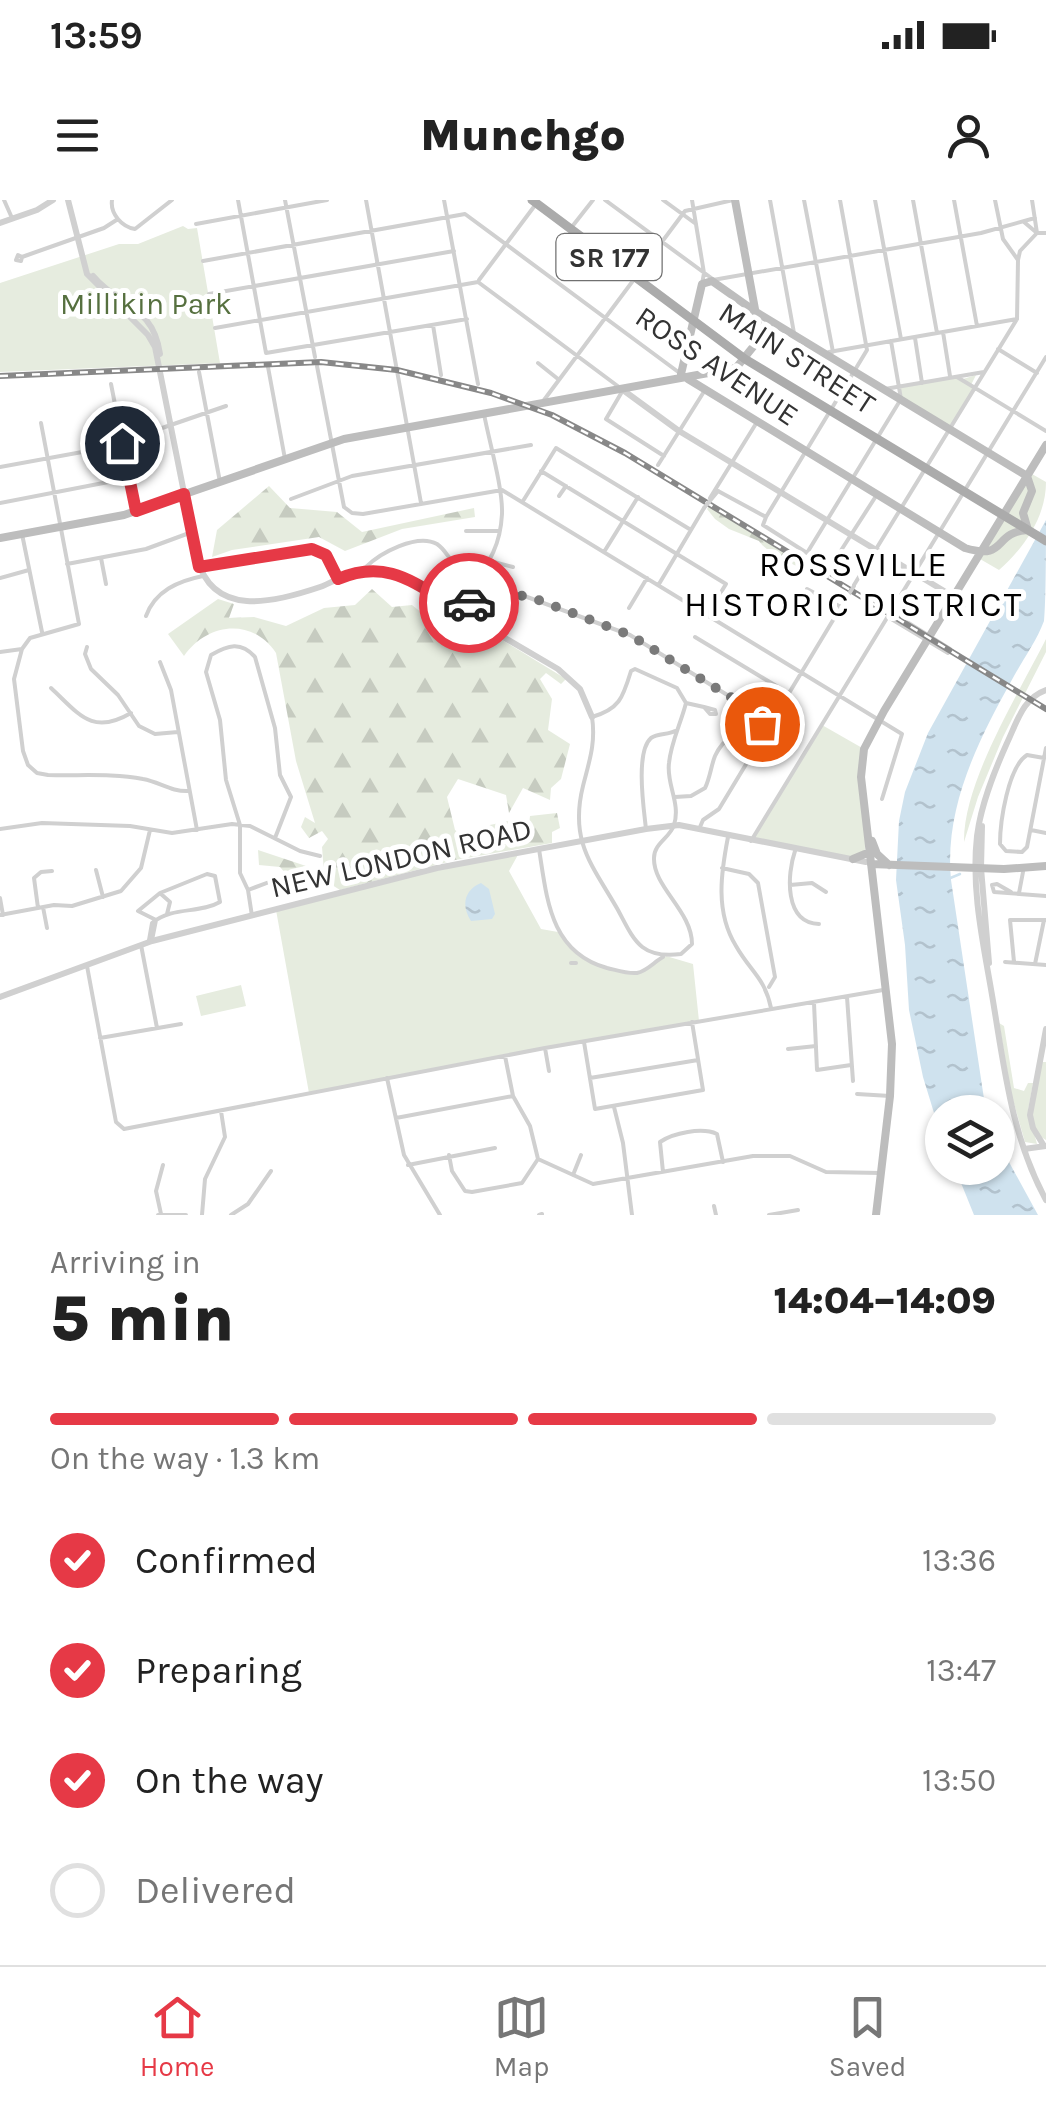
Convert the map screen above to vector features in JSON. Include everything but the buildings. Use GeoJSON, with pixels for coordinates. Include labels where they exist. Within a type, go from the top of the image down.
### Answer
{"type":"FeatureCollection","features":[{"type":"Feature","properties":{"kind":"main road"},"geometry":{"type":"LineString","coordinates":[[0,538],[136,511],[330,444],[734,369],[758,340],[735,200]]}},
{"type":"Feature","properties":{"kind":"main road","name":"MAIN STREET"},"geometry":{"type":"LineString","coordinates":[[536,201],[745,359],[1046,541]]}},
{"type":"Feature","properties":{"kind":"main road"},"geometry":{"type":"LineString","coordinates":[[684,376],[702,284],[715,282],[756,312],[829,352],[1027,476],[1032,491],[1023,513],[1029,531],[1013,532],[995,550],[980,557]]}},
{"type":"Feature","properties":{"kind":"main road","name":"ROSS AVENUE"},"geometry":{"type":"LineString","coordinates":[[684,376],[980,557]]}},
{"type":"Feature","properties":{"kind":"main road"},"geometry":{"type":"LineString","coordinates":[[879,930],[872,906],[874,862],[864,812],[862,756],[879,719],[1046,445]]}},
{"type":"Feature","properties":{"kind":"main road"},"geometry":{"type":"LineString","coordinates":[[864,812],[872,844],[892,1044],[876,1215]]}},
{"type":"Feature","properties":{"kind":"main road"},"geometry":{"type":"LineString","coordinates":[[854,859],[963,869],[1046,866]]}},
{"type":"Feature","properties":{"kind":"street"},"geometry":{"type":"LineString","coordinates":[[4,200],[12,218]]}},
{"type":"Feature","properties":{"kind":"street"},"geometry":{"type":"LineString","coordinates":[[0,223],[53,200]]}},
{"type":"Feature","properties":{"kind":"street"},"geometry":{"type":"LineString","coordinates":[[68,200],[87,274],[148,335],[160,368],[199,567],[218,594],[246,602],[303,592],[364,570],[387,552],[426,542],[438,545],[464,570],[478,570],[490,561],[502,512],[484,414]]}},
{"type":"Feature","properties":{"kind":"street"},"geometry":{"type":"LineString","coordinates":[[112,200],[118,219],[130,228],[139,228],[172,200]]}},
{"type":"Feature","properties":{"kind":"street"},"geometry":{"type":"LineString","coordinates":[[238,200],[266,353],[466,319]]}},
{"type":"Feature","properties":{"kind":"street"},"geometry":{"type":"LineString","coordinates":[[196,224],[286,204],[327,200]]}},
{"type":"Feature","properties":{"kind":"street"},"geometry":{"type":"LineString","coordinates":[[366,200],[421,503]]}},
{"type":"Feature","properties":{"kind":"street"},"geometry":{"type":"LineString","coordinates":[[444,200],[478,384]]}},
{"type":"Feature","properties":{"kind":"street"},"geometry":{"type":"LineString","coordinates":[[605,200],[715,282],[1000,229],[1035,218]]}},
{"type":"Feature","properties":{"kind":"street"},"geometry":{"type":"LineString","coordinates":[[663,200],[696,224]]}},
{"type":"Feature","properties":{"kind":"street"},"geometry":{"type":"LineString","coordinates":[[692,200],[704,273],[702,284]]}},
{"type":"Feature","properties":{"kind":"street"},"geometry":{"type":"LineString","coordinates":[[542,404],[682,215],[693,208],[735,200]]}},
{"type":"Feature","properties":{"kind":"street"},"geometry":{"type":"LineString","coordinates":[[770,200],[794,334]]}},
{"type":"Feature","properties":{"kind":"street"},"geometry":{"type":"LineString","coordinates":[[804,200],[829,352],[1017,319]]}},
{"type":"Feature","properties":{"kind":"street"},"geometry":{"type":"LineString","coordinates":[[840,200],[866,354],[762,524],[807,552],[901,399],[891,342]]}},
{"type":"Feature","properties":{"kind":"street"},"geometry":{"type":"LineString","coordinates":[[875,200],[901,340]]}},
{"type":"Feature","properties":{"kind":"street"},"geometry":{"type":"LineString","coordinates":[[913,200],[940,332],[954,378],[1046,431]]}},
{"type":"Feature","properties":{"kind":"street"},"geometry":{"type":"LineString","coordinates":[[954,200],[977,326]]}},
{"type":"Feature","properties":{"kind":"street"},"geometry":{"type":"LineString","coordinates":[[994,200],[1000,229],[1018,260]]}},
{"type":"Feature","properties":{"kind":"street"},"geometry":{"type":"LineString","coordinates":[[1032,200],[1038,233]]}},
{"type":"Feature","properties":{"kind":"street"},"geometry":{"type":"LineString","coordinates":[[215,328],[478,282],[536,201]]}},
{"type":"Feature","properties":{"kind":"street"},"geometry":{"type":"LineString","coordinates":[[572,228],[588,201]]}},
{"type":"Feature","properties":{"kind":"street"},"geometry":{"type":"LineString","coordinates":[[286,204],[315,357]]}},
{"type":"Feature","properties":{"kind":"street","name":"ROSS AVENUE"},"geometry":{"type":"LineString","coordinates":[[447,217],[467,215],[684,376]]}},
{"type":"Feature","properties":{"kind":"street"},"geometry":{"type":"LineString","coordinates":[[203,261],[447,217]]}},
{"type":"Feature","properties":{"kind":"street"},"geometry":{"type":"LineString","coordinates":[[22,256],[104,228],[118,219]]}},
{"type":"Feature","properties":{"kind":"street"},"geometry":{"type":"LineString","coordinates":[[1024,222],[1038,233],[1046,233]]}},
{"type":"Feature","properties":{"kind":"street"},"geometry":{"type":"LineString","coordinates":[[700,830],[704,820],[719,809],[1017,319],[1020,251],[1038,233]]}},
{"type":"Feature","properties":{"kind":"street"},"geometry":{"type":"LineString","coordinates":[[209,294],[454,251]]}},
{"type":"Feature","properties":{"kind":"street"},"geometry":{"type":"LineString","coordinates":[[478,282],[680,430],[973,610]]}},
{"type":"Feature","properties":{"kind":"street"},"geometry":{"type":"LineString","coordinates":[[433,326],[441,375]]}},
{"type":"Feature","properties":{"kind":"street"},"geometry":{"type":"LineString","coordinates":[[914,337],[922,383]]}},
{"type":"Feature","properties":{"kind":"street"},"geometry":{"type":"LineString","coordinates":[[998,349],[1037,372]]}},
{"type":"Feature","properties":{"kind":"street"},"geometry":{"type":"LineString","coordinates":[[752,841],[1046,357]]}},
{"type":"Feature","properties":{"kind":"street"},"geometry":{"type":"LineString","coordinates":[[538,363],[558,379]]}},
{"type":"Feature","properties":{"kind":"street"},"geometry":{"type":"LineString","coordinates":[[317,366],[344,507],[363,514],[498,489],[523,502],[902,734],[882,799]]}},
{"type":"Feature","properties":{"kind":"street"},"geometry":{"type":"LineString","coordinates":[[268,368],[284,460]]}},
{"type":"Feature","properties":{"kind":"street"},"geometry":{"type":"LineString","coordinates":[[199,372],[220,482]]}},
{"type":"Feature","properties":{"kind":"street"},"geometry":{"type":"LineString","coordinates":[[885,389],[984,372]]}},
{"type":"Feature","properties":{"kind":"street"},"geometry":{"type":"LineString","coordinates":[[112,384],[136,511]]}},
{"type":"Feature","properties":{"kind":"street"},"geometry":{"type":"LineString","coordinates":[[622,390],[606,419],[664,456]]}},
{"type":"Feature","properties":{"kind":"street"},"geometry":{"type":"LineString","coordinates":[[658,465],[705,390]]}},
{"type":"Feature","properties":{"kind":"street"},"geometry":{"type":"LineString","coordinates":[[0,467],[122,443],[226,406]]}},
{"type":"Feature","properties":{"kind":"street"},"geometry":{"type":"LineString","coordinates":[[710,498],[757,422]]}},
{"type":"Feature","properties":{"kind":"street"},"geometry":{"type":"LineString","coordinates":[[41,423],[79,624],[42,632],[30,638],[22,649],[14,688],[28,765],[37,773],[148,780],[176,792],[189,791]]}},
{"type":"Feature","properties":{"kind":"street"},"geometry":{"type":"LineString","coordinates":[[291,498],[337,482],[532,445]]}},
{"type":"Feature","properties":{"kind":"street"},"geometry":{"type":"LineString","coordinates":[[523,502],[556,448],[691,530]]}},
{"type":"Feature","properties":{"kind":"street"},"geometry":{"type":"LineString","coordinates":[[541,471],[726,584],[707,615]]}},
{"type":"Feature","properties":{"kind":"street"},"geometry":{"type":"LineString","coordinates":[[0,503],[129,478]]}},
{"type":"Feature","properties":{"kind":"street"},"geometry":{"type":"LineString","coordinates":[[559,496],[566,486]]}},
{"type":"Feature","properties":{"kind":"street"},"geometry":{"type":"LineString","coordinates":[[658,584],[718,491],[766,517]]}},
{"type":"Feature","properties":{"kind":"street"},"geometry":{"type":"LineString","coordinates":[[840,552],[876,496]]}},
{"type":"Feature","properties":{"kind":"street"},"geometry":{"type":"LineString","coordinates":[[604,552],[638,497]]}},
{"type":"Feature","properties":{"kind":"street"},"geometry":{"type":"LineString","coordinates":[[466,531],[498,531]]}},
{"type":"Feature","properties":{"kind":"street"},"geometry":{"type":"LineString","coordinates":[[66,564],[146,550],[192,532]]}},
{"type":"Feature","properties":{"kind":"street"},"geometry":{"type":"LineString","coordinates":[[22,534],[42,632]]}},
{"type":"Feature","properties":{"kind":"street"},"geometry":{"type":"LineString","coordinates":[[199,567],[312,549],[326,555],[338,579]]}},
{"type":"Feature","properties":{"kind":"street"},"geometry":{"type":"LineString","coordinates":[[101,558],[106,584]]}},
{"type":"Feature","properties":{"kind":"street"},"geometry":{"type":"LineString","coordinates":[[490,561],[513,567]]}},
{"type":"Feature","properties":{"kind":"street"},"geometry":{"type":"LineString","coordinates":[[0,578],[30,570]]}},
{"type":"Feature","properties":{"kind":"street"},"geometry":{"type":"LineString","coordinates":[[364,570],[394,573],[455,607],[564,674],[584,696],[592,717],[592,756],[580,806],[583,841],[594,875],[630,936],[638,946],[666,956]]}},
{"type":"Feature","properties":{"kind":"street"},"geometry":{"type":"LineString","coordinates":[[146,616],[148,608],[172,585],[203,576]]}},
{"type":"Feature","properties":{"kind":"street"},"geometry":{"type":"LineString","coordinates":[[629,608],[647,578]]}},
{"type":"Feature","properties":{"kind":"street"},"geometry":{"type":"LineString","coordinates":[[807,589],[840,608]]}},
{"type":"Feature","properties":{"kind":"street"},"geometry":{"type":"LineString","coordinates":[[455,607],[497,595],[528,596],[630,635],[771,722]]}},
{"type":"Feature","properties":{"kind":"street"},"geometry":{"type":"LineString","coordinates":[[889,614],[949,651]]}},
{"type":"Feature","properties":{"kind":"street"},"geometry":{"type":"LineString","coordinates":[[695,636],[788,694]]}},
{"type":"Feature","properties":{"kind":"street"},"geometry":{"type":"LineString","coordinates":[[252,916],[239,867],[240,825],[226,780],[220,720],[206,672],[211,656],[223,649],[242,646],[255,658],[273,720],[280,775],[291,797],[275,838]]}},
{"type":"Feature","properties":{"kind":"street"},"geometry":{"type":"LineString","coordinates":[[87,648],[85,654],[91,669],[118,695],[139,726],[150,733],[178,732]]}},
{"type":"Feature","properties":{"kind":"street"},"geometry":{"type":"LineString","coordinates":[[0,652],[22,649]]}},
{"type":"Feature","properties":{"kind":"street"},"geometry":{"type":"LineString","coordinates":[[160,662],[168,681],[197,830]]}},
{"type":"Feature","properties":{"kind":"street"},"geometry":{"type":"LineString","coordinates":[[592,717],[617,707],[635,669],[677,688],[686,703],[704,706]]}},
{"type":"Feature","properties":{"kind":"street"},"geometry":{"type":"LineString","coordinates":[[51,688],[95,723],[113,723],[131,714]]}},
{"type":"Feature","properties":{"kind":"street"},"geometry":{"type":"LineString","coordinates":[[992,995],[976,849],[982,815],[988,787],[1024,706],[1030,697],[1046,690]]}},
{"type":"Feature","properties":{"kind":"street"},"geometry":{"type":"LineString","coordinates":[[539,849],[552,918],[563,941],[574,952],[601,966],[633,973],[666,956],[687,952],[692,944],[690,926],[659,874],[654,858],[658,845],[674,825],[675,797],[668,768],[675,741],[672,733],[686,703]]}},
{"type":"Feature","properties":{"kind":"street"},"geometry":{"type":"LineString","coordinates":[[675,797],[691,796],[705,788],[714,758],[728,739],[747,728],[771,722]]}},
{"type":"Feature","properties":{"kind":"street"},"geometry":{"type":"LineString","coordinates":[[646,829],[642,780],[647,744],[654,736],[672,733]]}},
{"type":"Feature","properties":{"kind":"street"},"geometry":{"type":"LineString","coordinates":[[1044,758],[1027,755],[1020,760],[1002,820],[1000,839],[1004,849],[1022,852],[1027,847],[1046,748]]}},
{"type":"Feature","properties":{"kind":"street"},"geometry":{"type":"LineString","coordinates":[[982,815],[976,890],[1004,1075],[1023,1147],[1046,1200]]}},
{"type":"Feature","properties":{"kind":"street"},"geometry":{"type":"LineString","coordinates":[[0,828],[42,823],[130,826],[172,833],[240,825],[320,856]]}},
{"type":"Feature","properties":{"kind":"street","name":"NEW LONDON ROAD"},"geometry":{"type":"LineString","coordinates":[[0,998],[148,942],[424,872],[646,829],[674,825],[854,859]]}},
{"type":"Feature","properties":{"kind":"street"},"geometry":{"type":"LineString","coordinates":[[0,898],[2,915],[72,906],[121,892],[138,873],[150,830]]}},
{"type":"Feature","properties":{"kind":"street"},"geometry":{"type":"LineString","coordinates":[[1030,830],[1046,833]]}},
{"type":"Feature","properties":{"kind":"street"},"geometry":{"type":"LineString","coordinates":[[728,837],[720,886],[732,938],[767,988],[772,1009]]}},
{"type":"Feature","properties":{"kind":"street"},"geometry":{"type":"LineString","coordinates":[[796,846],[790,885],[800,916],[819,924]]}},
{"type":"Feature","properties":{"kind":"street"},"geometry":{"type":"LineString","coordinates":[[976,849],[963,869],[976,890]]}},
{"type":"Feature","properties":{"kind":"street","name":"NEW LONDON ROAD"},"geometry":{"type":"LineString","coordinates":[[821,852],[874,862]]}},
{"type":"Feature","properties":{"kind":"street"},"geometry":{"type":"LineString","coordinates":[[722,868],[749,874],[758,883],[775,977],[767,988]]}},
{"type":"Feature","properties":{"kind":"street"},"geometry":{"type":"LineString","coordinates":[[96,870],[103,897]]}},
{"type":"Feature","properties":{"kind":"street"},"geometry":{"type":"LineString","coordinates":[[48,928],[34,878],[40,872],[52,871]]}},
{"type":"Feature","properties":{"kind":"street"},"geometry":{"type":"LineString","coordinates":[[1019,892],[1022,872]]}},
{"type":"Feature","properties":{"kind":"street"},"geometry":{"type":"LineString","coordinates":[[156,920],[138,911],[160,893],[207,874],[217,880],[220,902],[187,908],[156,920],[148,942],[157,1028]]}},
{"type":"Feature","properties":{"kind":"street"},"geometry":{"type":"LineString","coordinates":[[248,890],[272,881]]}},
{"type":"Feature","properties":{"kind":"street"},"geometry":{"type":"LineString","coordinates":[[790,885],[812,883],[826,892]]}},
{"type":"Feature","properties":{"kind":"street"},"geometry":{"type":"LineString","coordinates":[[1010,892],[1046,896]]}},
{"type":"Feature","properties":{"kind":"street"},"geometry":{"type":"LineString","coordinates":[[160,893],[170,902],[166,914]]}},
{"type":"Feature","properties":{"kind":"street"},"geometry":{"type":"LineString","coordinates":[[1014,962],[1009,922],[1012,918],[1045,920],[1035,964]]}},
{"type":"Feature","properties":{"kind":"street"},"geometry":{"type":"LineString","coordinates":[[656,953],[656,960]]}},
{"type":"Feature","properties":{"kind":"street"},"geometry":{"type":"LineString","coordinates":[[1005,962],[1046,965]]}},
{"type":"Feature","properties":{"kind":"street"},"geometry":{"type":"LineString","coordinates":[[87,964],[118,1126],[127,1128],[545,1048],[887,990]]}},
{"type":"Feature","properties":{"kind":"street"},"geometry":{"type":"LineString","coordinates":[[847,997],[853,1080]]}},
{"type":"Feature","properties":{"kind":"street"},"geometry":{"type":"LineString","coordinates":[[814,1003],[817,1070],[852,1065]]}},
{"type":"Feature","properties":{"kind":"street"},"geometry":{"type":"LineString","coordinates":[[584,1042],[595,1110],[614,1107],[704,1090],[692,1022]]}},
{"type":"Feature","properties":{"kind":"street"},"geometry":{"type":"LineString","coordinates":[[100,1038],[182,1024]]}},
{"type":"Feature","properties":{"kind":"street"},"geometry":{"type":"LineString","coordinates":[[1044,1142],[1030,1115],[1046,1029]]}},
{"type":"Feature","properties":{"kind":"street"},"geometry":{"type":"LineString","coordinates":[[788,1049],[816,1046]]}},
{"type":"Feature","properties":{"kind":"street"},"geometry":{"type":"LineString","coordinates":[[545,1048],[549,1072]]}},
{"type":"Feature","properties":{"kind":"street"},"geometry":{"type":"LineString","coordinates":[[450,1156],[452,1170],[466,1191],[472,1192],[522,1183],[538,1159],[530,1126],[513,1096],[505,1056]]}},
{"type":"Feature","properties":{"kind":"street"},"geometry":{"type":"LineString","coordinates":[[590,1078],[698,1060]]}},
{"type":"Feature","properties":{"kind":"street"},"geometry":{"type":"LineString","coordinates":[[386,1078],[408,1165],[440,1215]]}},
{"type":"Feature","properties":{"kind":"street"},"geometry":{"type":"LineString","coordinates":[[858,1094],[890,1096]]}},
{"type":"Feature","properties":{"kind":"street"},"geometry":{"type":"LineString","coordinates":[[396,1118],[513,1096]]}},
{"type":"Feature","properties":{"kind":"street"},"geometry":{"type":"LineString","coordinates":[[614,1107],[624,1143],[632,1215]]}},
{"type":"Feature","properties":{"kind":"street"},"geometry":{"type":"LineString","coordinates":[[202,1215],[205,1179],[225,1137],[221,1111]]}},
{"type":"Feature","properties":{"kind":"street"},"geometry":{"type":"LineString","coordinates":[[663,1173],[658,1148],[666,1137],[714,1132],[723,1162]]}},
{"type":"Feature","properties":{"kind":"street"},"geometry":{"type":"LineString","coordinates":[[1023,1147],[1033,1148],[1044,1142]]}},
{"type":"Feature","properties":{"kind":"street"},"geometry":{"type":"LineString","coordinates":[[1028,1160],[1044,1142]]}},
{"type":"Feature","properties":{"kind":"street"},"geometry":{"type":"LineString","coordinates":[[408,1165],[495,1148]]}},
{"type":"Feature","properties":{"kind":"street"},"geometry":{"type":"LineString","coordinates":[[573,1174],[581,1155]]}},
{"type":"Feature","properties":{"kind":"street"},"geometry":{"type":"LineString","coordinates":[[538,1159],[593,1184],[753,1156],[790,1156],[826,1172],[881,1173]]}},
{"type":"Feature","properties":{"kind":"street"},"geometry":{"type":"LineString","coordinates":[[163,1164],[156,1191],[159,1214],[186,1215]]}},
{"type":"Feature","properties":{"kind":"street"},"geometry":{"type":"LineString","coordinates":[[231,1215],[248,1204],[271,1171]]}},
{"type":"Feature","properties":{"kind":"street"},"geometry":{"type":"LineString","coordinates":[[714,1206],[716,1215]]}},
{"type":"Feature","properties":{"kind":"street"},"geometry":{"type":"LineString","coordinates":[[769,1215],[798,1210]]}},
{"type":"Feature","properties":{"kind":"green space","name":"Millikin Park"},"geometry":{"type":"Polygon","coordinates":[[[183,226],[197,228],[220,363],[0,372],[0,283],[119,244],[138,244],[183,226]]]}},
{"type":"Feature","properties":{"kind":"green space"},"geometry":{"type":"Polygon","coordinates":[[[976,375],[971,385],[974,388],[950,428],[901,399],[899,387],[976,375]]]}},
{"type":"Feature","properties":{"kind":"green space"},"geometry":{"type":"Polygon","coordinates":[[[1032,474],[1046,482],[1038,519],[1025,542],[999,570],[980,559],[1032,474]]]}},
{"type":"Feature","properties":{"kind":"green space"},"geometry":{"type":"Polygon","coordinates":[[[269,486],[290,508],[337,512],[362,532],[474,508],[475,517],[402,529],[345,551],[319,537],[232,550],[212,557],[217,530],[269,486]]]}},
{"type":"Feature","properties":{"kind":"green space"},"geometry":{"type":"Polygon","coordinates":[[[709,506],[819,573],[818,576],[777,556],[759,541],[729,529],[715,519],[707,509],[709,506]]]}},
{"type":"Feature","properties":{"kind":"green space"},"geometry":{"type":"Polygon","coordinates":[[[372,589],[392,607],[412,605],[468,650],[494,635],[566,679],[561,684],[546,673],[540,679],[552,699],[548,730],[570,744],[561,779],[551,788],[550,800],[523,788],[509,813],[506,795],[458,779],[447,797],[455,830],[476,846],[493,849],[497,836],[485,826],[514,820],[519,826],[529,825],[530,816],[557,813],[560,828],[552,832],[552,843],[455,860],[340,890],[329,883],[272,894],[270,888],[292,881],[280,867],[259,865],[258,850],[324,872],[322,847],[328,839],[322,831],[309,838],[301,827],[305,817],[315,823],[296,761],[276,653],[255,634],[230,629],[205,637],[184,656],[168,634],[218,599],[234,604],[229,618],[254,617],[286,626],[324,608],[355,605],[372,589]]]}},
{"type":"Feature","properties":{"kind":"green space"},"geometry":{"type":"Polygon","coordinates":[[[1046,639],[1046,652],[1003,737],[964,842],[966,818],[982,766],[1046,639]]]}},
{"type":"Feature","properties":{"kind":"green space"},"geometry":{"type":"Polygon","coordinates":[[[822,725],[864,749],[865,854],[859,858],[751,841],[822,725]]]}},
{"type":"Feature","properties":{"kind":"green space"},"geometry":{"type":"Polygon","coordinates":[[[519,853],[509,871],[541,929],[558,932],[582,958],[619,971],[638,972],[666,956],[693,964],[699,1021],[309,1093],[276,910],[437,868],[519,853]]]}},
{"type":"Feature","properties":{"kind":"green space"},"geometry":{"type":"Polygon","coordinates":[[[241,985],[246,1006],[201,1016],[196,996],[241,985]]]}},
{"type":"Feature","properties":{"kind":"green space"},"geometry":{"type":"Polygon","coordinates":[[[999,1023],[1004,1026],[1014,1088],[1024,1091],[1028,1083],[1033,1083],[1028,1110],[1037,1144],[1025,1142],[1015,1095],[1011,1093],[999,1023]]]}},
{"type":"Feature","properties":{"kind":"green space"},"geometry":{"type":"Polygon","coordinates":[[[1040,1062],[1046,1062],[1046,1140],[1038,1134],[1032,1116],[1040,1062]]]}},
{"type":"Feature","properties":{"kind":"water"},"geometry":{"type":"Polygon","coordinates":[[[1046,520],[1044,621],[977,749],[959,800],[950,853],[983,1095],[929,1095],[909,1010],[896,880],[899,821],[905,792],[928,733],[1046,520]]]}},
{"type":"Feature","properties":{"kind":"water"},"geometry":{"type":"Polygon","coordinates":[[[481,883],[489,889],[495,914],[492,919],[471,921],[466,899],[481,883]]]}},
{"type":"Feature","properties":{"kind":"water"},"geometry":{"type":"Polygon","coordinates":[[[1015,1173],[1038,1215],[974,1215],[962,1185],[1015,1185],[1015,1173]]]}},
{"type":"Feature","properties":{"kind":"waterway"},"geometry":{"type":"LineString","coordinates":[[948,879],[960,874]]}},
{"type":"Feature","properties":{"kind":"railway"},"geometry":{"type":"LineString","coordinates":[[0,376],[321,362],[397,370],[491,393],[552,415],[625,453],[1046,709]]}},
{"type":"Feature","properties":{"kind":"way so far"},"geometry":{"type":"LineString","coordinates":[[469,603],[519,594],[605,624],[630,635],[771,722],[762,724]]}},
{"type":"Feature","properties":{"kind":"district","name":"ROSSVILLE HISTORIC DISTRICT"},"geometry":{"type":"Point","coordinates":[854,584]}},
{"type":"Feature","properties":{"kind":"route"},"geometry":{"type":"LineString","coordinates":[[122,443],[136,511],[184,494],[199,567],[312,549],[326,555],[338,579],[354,572],[378,570],[402,576],[455,607],[469,603]]}}]}
